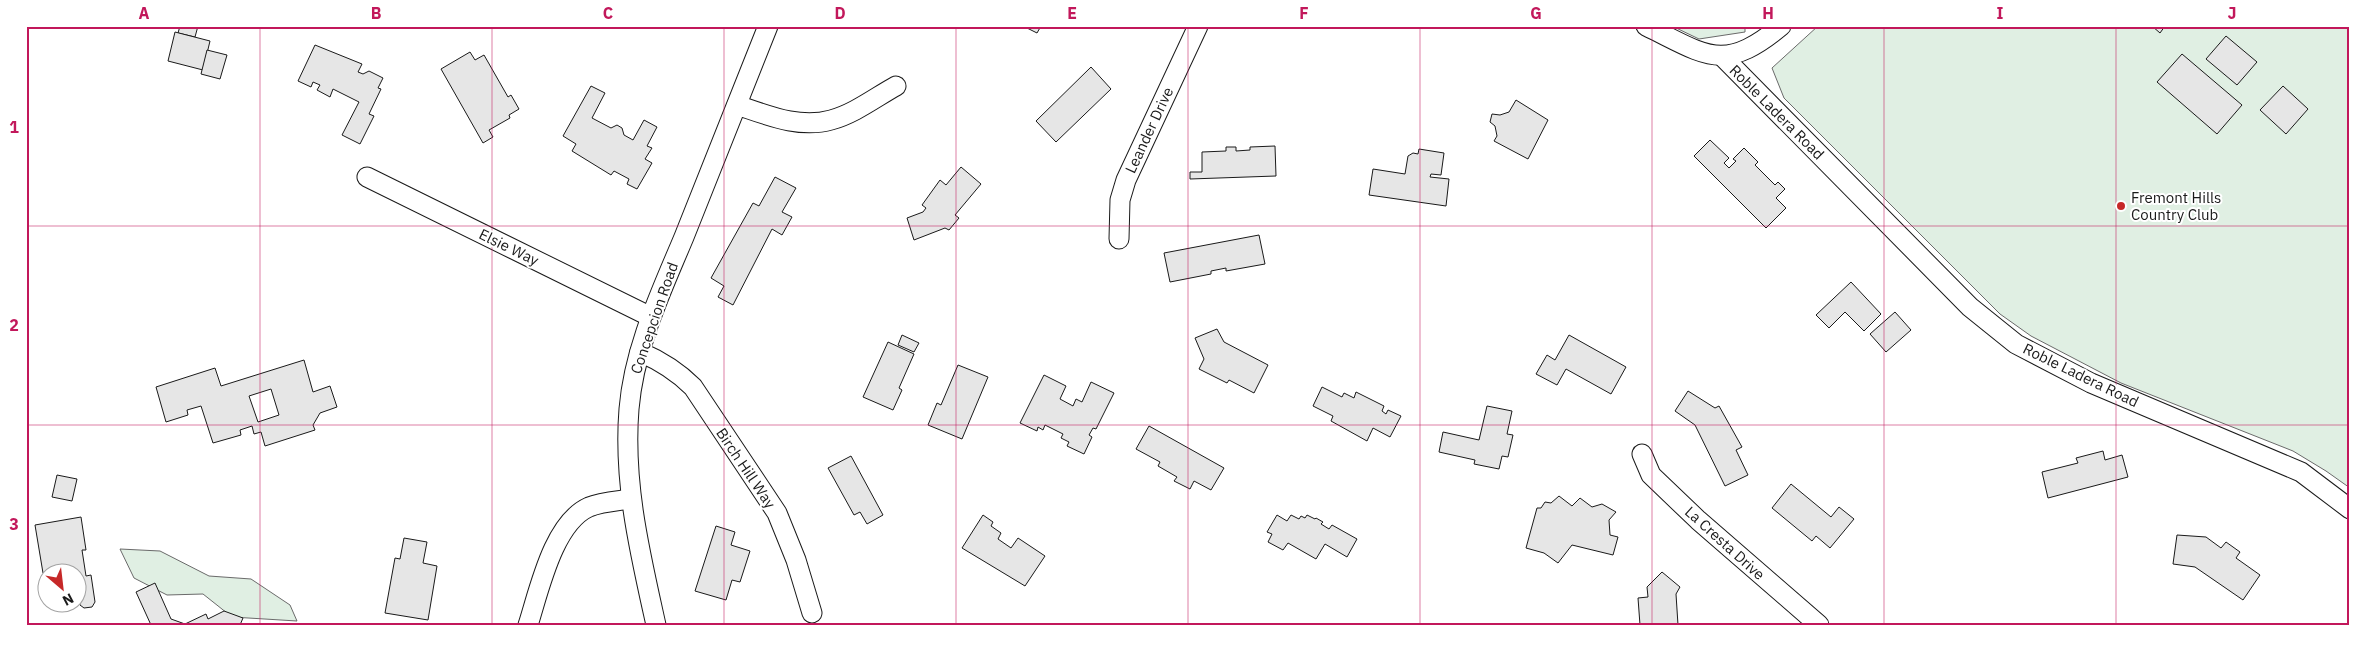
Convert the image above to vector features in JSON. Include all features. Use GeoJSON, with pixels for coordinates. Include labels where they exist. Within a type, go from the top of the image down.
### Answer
{"type":"FeatureCollection","features":[{"type":"Feature","properties":{"kind":"street","name":"Concepcion Road"},"geometry":{"type":"LineString","coordinates":[[656,625],[635,531],[630,499],[628,465],[629,408],[640,352],[651,317],[768,26]]}},
{"type":"Feature","properties":{"kind":"street","name":"Leander Drive"},"geometry":{"type":"LineString","coordinates":[[1119,239],[1120,200],[1126,180],[1198,26]]}},
{"type":"Feature","properties":{"kind":"street"},"geometry":{"type":"LineString","coordinates":[[1646,26],[1700,52],[1723,57],[1760,44],[1781,26]]}},
{"type":"Feature","properties":{"kind":"street","name":"Roble Ladera Road"},"geometry":{"type":"LineString","coordinates":[[1723,57],[1970,307],[2016,344],[2091,383],[2301,472],[2350,509]]}},
{"type":"Feature","properties":{"kind":"street"},"geometry":{"type":"LineString","coordinates":[[736,104],[791,122],[810,123],[831,120],[851,112],[896,86]]}},
{"type":"Feature","properties":{"kind":"street","name":"Elsie Way"},"geometry":{"type":"LineString","coordinates":[[366,177],[651,317]]}},
{"type":"Feature","properties":{"kind":"street","name":"Birch Hill Way"},"geometry":{"type":"LineString","coordinates":[[640,352],[664,363],[680,374],[693,388],[777,513],[796,560],[812,613]]}},
{"type":"Feature","properties":{"kind":"street","name":"La Cresta Drive"},"geometry":{"type":"LineString","coordinates":[[1642,454],[1651,475],[1698,520],[1819,625]]}},
{"type":"Feature","properties":{"kind":"street"},"geometry":{"type":"LineString","coordinates":[[528,625],[552,554],[561,534],[575,517],[589,508],[630,499]]}},
{"type":"Feature","properties":{"kind":"green space"},"geometry":{"type":"Polygon","coordinates":[[[1672,26],[1745,26],[1745,32],[1699,39],[1672,26]]]}},
{"type":"Feature","properties":{"kind":"green space","name":"Fremont Hills Country Club"},"geometry":{"type":"Polygon","coordinates":[[[1818,26],[2350,26],[2350,488],[2293,451],[2121,383],[2031,336],[2000,314],[1784,98],[1772,68],[1818,26]]]}},
{"type":"Feature","properties":{"kind":"green space"},"geometry":{"type":"Polygon","coordinates":[[[120,549],[160,551],[209,576],[251,579],[290,605],[297,621],[232,617],[203,594],[167,595],[134,578],[120,549]]]}},
{"type":"Feature","properties":{"kind":"building"},"geometry":{"type":"Polygon","coordinates":[[[180,26],[198,26],[195,37],[178,33],[180,26]]]}},
{"type":"Feature","properties":{"kind":"building"},"geometry":{"type":"Polygon","coordinates":[[[1023,26],[1041,26],[1037,33],[1023,26]]]}},
{"type":"Feature","properties":{"kind":"building"},"geometry":{"type":"Polygon","coordinates":[[[2152,26],[2165,26],[2160,33],[2152,26]]]}},
{"type":"Feature","properties":{"kind":"building"},"geometry":{"type":"Polygon","coordinates":[[[175,32],[210,41],[203,70],[168,61],[175,32]]]}},
{"type":"Feature","properties":{"kind":"building"},"geometry":{"type":"Polygon","coordinates":[[[2226,36],[2257,62],[2237,85],[2206,59],[2226,36]]]}},
{"type":"Feature","properties":{"kind":"building"},"geometry":{"type":"Polygon","coordinates":[[[315,45],[362,64],[358,72],[363,74],[369,71],[383,78],[378,88],[381,89],[369,114],[374,116],[360,144],[342,135],[359,102],[333,89],[330,97],[317,90],[320,85],[313,82],[311,87],[298,81],[315,45]]]}},
{"type":"Feature","properties":{"kind":"building"},"geometry":{"type":"Polygon","coordinates":[[[207,50],[227,55],[220,79],[201,74],[207,50]]]}},
{"type":"Feature","properties":{"kind":"building"},"geometry":{"type":"Polygon","coordinates":[[[470,52],[475,60],[484,55],[508,97],[511,95],[519,109],[509,115],[510,118],[489,130],[493,137],[483,143],[441,69],[470,52]]]}},
{"type":"Feature","properties":{"kind":"building"},"geometry":{"type":"Polygon","coordinates":[[[2182,54],[2242,105],[2217,134],[2157,82],[2182,54]]]}},
{"type":"Feature","properties":{"kind":"building"},"geometry":{"type":"Polygon","coordinates":[[[1091,67],[1111,89],[1056,142],[1036,121],[1091,67]]]}},
{"type":"Feature","properties":{"kind":"building"},"geometry":{"type":"Polygon","coordinates":[[[591,86],[605,93],[592,118],[611,128],[617,125],[622,128],[624,135],[633,140],[644,120],[657,127],[647,146],[652,148],[645,159],[652,163],[637,189],[627,184],[629,179],[614,171],[611,175],[572,151],[576,144],[563,136],[591,86]]]}},
{"type":"Feature","properties":{"kind":"building"},"geometry":{"type":"Polygon","coordinates":[[[2283,86],[2308,109],[2286,134],[2260,110],[2283,86]]]}},
{"type":"Feature","properties":{"kind":"building"},"geometry":{"type":"Polygon","coordinates":[[[1516,100],[1548,120],[1528,159],[1494,141],[1497,136],[1495,126],[1490,122],[1492,114],[1500,115],[1509,112],[1516,100]]]}},
{"type":"Feature","properties":{"kind":"building"},"geometry":{"type":"Polygon","coordinates":[[[1710,140],[1729,158],[1724,163],[1729,168],[1736,161],[1733,159],[1744,148],[1758,162],[1755,165],[1775,185],[1778,182],[1785,189],[1776,198],[1786,208],[1766,228],[1694,156],[1710,140]]]}},
{"type":"Feature","properties":{"kind":"building"},"geometry":{"type":"Polygon","coordinates":[[[1275,146],[1276,176],[1190,179],[1190,172],[1202,172],[1202,152],[1226,151],[1226,147],[1236,147],[1236,151],[1250,150],[1250,147],[1275,146]]]}},
{"type":"Feature","properties":{"kind":"building"},"geometry":{"type":"Polygon","coordinates":[[[1419,149],[1444,153],[1441,175],[1431,174],[1430,177],[1449,179],[1446,206],[1369,195],[1373,169],[1405,174],[1408,156],[1413,153],[1418,154],[1419,149]]]}},
{"type":"Feature","properties":{"kind":"building"},"geometry":{"type":"Polygon","coordinates":[[[961,167],[981,184],[955,215],[959,218],[949,230],[945,228],[914,240],[907,218],[923,212],[926,208],[922,205],[940,180],[946,185],[961,167]]]}},
{"type":"Feature","properties":{"kind":"building"},"geometry":{"type":"Polygon","coordinates":[[[775,177],[796,188],[782,212],[792,217],[782,235],[772,229],[733,305],[718,297],[724,286],[711,278],[753,203],[759,206],[775,177]]]}},
{"type":"Feature","properties":{"kind":"building"},"geometry":{"type":"Polygon","coordinates":[[[1259,235],[1265,264],[1226,271],[1226,268],[1211,271],[1211,274],[1170,282],[1164,253],[1259,235]]]}},
{"type":"Feature","properties":{"kind":"building"},"geometry":{"type":"Polygon","coordinates":[[[1851,282],[1881,314],[1864,331],[1845,312],[1829,328],[1816,315],[1851,282]]]}},
{"type":"Feature","properties":{"kind":"building"},"geometry":{"type":"Polygon","coordinates":[[[1895,312],[1911,330],[1886,352],[1870,334],[1895,312]]]}},
{"type":"Feature","properties":{"kind":"building"},"geometry":{"type":"Polygon","coordinates":[[[1217,329],[1224,342],[1268,365],[1254,393],[1229,380],[1227,383],[1199,369],[1204,359],[1195,338],[1217,329]]]}},
{"type":"Feature","properties":{"kind":"building"},"geometry":{"type":"Polygon","coordinates":[[[902,335],[919,343],[914,352],[898,345],[902,335]]]}},
{"type":"Feature","properties":{"kind":"building"},"geometry":{"type":"Polygon","coordinates":[[[1569,335],[1626,367],[1611,394],[1566,369],[1557,385],[1536,374],[1547,355],[1555,360],[1569,335]]]}},
{"type":"Feature","properties":{"kind":"building"},"geometry":{"type":"Polygon","coordinates":[[[888,342],[914,354],[899,388],[902,390],[893,410],[863,397],[888,342]]]}},
{"type":"Feature","properties":{"kind":"building"},"geometry":{"type":"Polygon","coordinates":[[[304,360],[313,392],[330,386],[337,407],[320,413],[313,425],[315,430],[265,446],[261,432],[254,434],[252,426],[240,430],[241,435],[213,443],[201,406],[187,410],[188,415],[166,422],[156,387],[215,368],[221,386],[304,360]],[[271,389],[249,396],[258,422],[279,415],[271,389]]]}},
{"type":"Feature","properties":{"kind":"building"},"geometry":{"type":"Polygon","coordinates":[[[958,365],[988,377],[962,439],[928,425],[937,403],[941,405],[958,365]]]}},
{"type":"Feature","properties":{"kind":"building"},"geometry":{"type":"Polygon","coordinates":[[[1044,375],[1066,386],[1060,399],[1073,406],[1076,399],[1082,402],[1091,382],[1114,393],[1096,429],[1093,428],[1089,435],[1092,437],[1084,454],[1067,446],[1069,442],[1061,438],[1063,434],[1045,425],[1043,430],[1038,427],[1037,431],[1020,423],[1044,375]]]}},
{"type":"Feature","properties":{"kind":"building"},"geometry":{"type":"Polygon","coordinates":[[[1322,387],[1342,397],[1344,393],[1354,398],[1356,392],[1384,406],[1382,411],[1386,414],[1388,410],[1401,416],[1390,437],[1373,428],[1367,441],[1331,421],[1333,416],[1313,406],[1322,387]]]}},
{"type":"Feature","properties":{"kind":"building"},"geometry":{"type":"Polygon","coordinates":[[[1688,391],[1715,408],[1719,406],[1742,447],[1736,450],[1748,475],[1725,486],[1695,425],[1675,411],[1688,391]]]}},
{"type":"Feature","properties":{"kind":"building"},"geometry":{"type":"Polygon","coordinates":[[[1487,406],[1512,411],[1507,434],[1513,435],[1508,457],[1502,456],[1499,469],[1474,464],[1475,460],[1439,452],[1443,432],[1479,440],[1487,406]]]}},
{"type":"Feature","properties":{"kind":"building"},"geometry":{"type":"Polygon","coordinates":[[[1149,426],[1224,468],[1211,490],[1194,481],[1190,489],[1174,481],[1177,477],[1158,466],[1160,462],[1136,449],[1149,426]]]}},
{"type":"Feature","properties":{"kind":"building"},"geometry":{"type":"Polygon","coordinates":[[[2103,451],[2105,460],[2122,455],[2128,477],[2048,498],[2042,472],[2078,463],[2076,458],[2103,451]]]}},
{"type":"Feature","properties":{"kind":"building"},"geometry":{"type":"Polygon","coordinates":[[[851,456],[883,515],[867,524],[860,512],[854,515],[828,468],[851,456]]]}},
{"type":"Feature","properties":{"kind":"building"},"geometry":{"type":"Polygon","coordinates":[[[57,475],[77,479],[72,501],[52,497],[57,475]]]}},
{"type":"Feature","properties":{"kind":"building"},"geometry":{"type":"Polygon","coordinates":[[[1791,484],[1831,517],[1839,507],[1854,519],[1830,548],[1816,536],[1812,541],[1772,508],[1791,484]]]}},
{"type":"Feature","properties":{"kind":"building"},"geometry":{"type":"Polygon","coordinates":[[[1559,496],[1572,506],[1580,498],[1592,507],[1602,504],[1616,512],[1609,520],[1610,535],[1618,537],[1613,555],[1572,545],[1558,563],[1544,553],[1526,548],[1537,508],[1541,508],[1545,502],[1551,503],[1559,496]]]}},
{"type":"Feature","properties":{"kind":"building"},"geometry":{"type":"Polygon","coordinates":[[[983,515],[993,522],[991,526],[1001,533],[998,539],[1011,548],[1018,538],[1045,556],[1025,586],[962,548],[983,515]]]}},
{"type":"Feature","properties":{"kind":"building"},"geometry":{"type":"Polygon","coordinates":[[[1277,515],[1287,521],[1291,515],[1299,519],[1301,516],[1305,518],[1307,515],[1323,522],[1321,524],[1329,529],[1332,525],[1357,539],[1347,557],[1325,544],[1316,559],[1288,543],[1283,550],[1268,542],[1272,534],[1267,532],[1277,515]]]}},
{"type":"Feature","properties":{"kind":"building"},"geometry":{"type":"Polygon","coordinates":[[[81,517],[86,550],[82,550],[84,564],[42,564],[35,525],[81,517]]]}},
{"type":"Feature","properties":{"kind":"building"},"geometry":{"type":"Polygon","coordinates":[[[716,526],[735,532],[731,545],[750,551],[740,582],[732,580],[726,600],[695,591],[716,526]]]}},
{"type":"Feature","properties":{"kind":"building"},"geometry":{"type":"Polygon","coordinates":[[[2177,535],[2206,537],[2221,548],[2226,542],[2240,552],[2236,558],[2260,575],[2243,600],[2195,567],[2173,564],[2177,535]]]}},
{"type":"Feature","properties":{"kind":"building"},"geometry":{"type":"Polygon","coordinates":[[[404,538],[427,542],[423,563],[437,566],[428,620],[385,613],[395,558],[400,559],[404,538]]]}},
{"type":"Feature","properties":{"kind":"building"},"geometry":{"type":"Polygon","coordinates":[[[1662,572],[1680,587],[1676,594],[1678,625],[1640,625],[1638,598],[1648,597],[1647,587],[1662,572]]]}},
{"type":"Feature","properties":{"kind":"building"},"geometry":{"type":"Polygon","coordinates":[[[91,575],[95,602],[92,607],[88,608],[88,576],[91,575]]]}},
{"type":"Feature","properties":{"kind":"building"},"geometry":{"type":"Polygon","coordinates":[[[155,583],[171,619],[185,624],[206,614],[208,619],[224,611],[243,618],[240,625],[151,625],[136,592],[155,583]]]}},
{"type":"Feature","properties":{"kind":"place","name":"Fremont Hills Country Club"},"geometry":{"type":"Point","coordinates":[2121,206]}}]}
